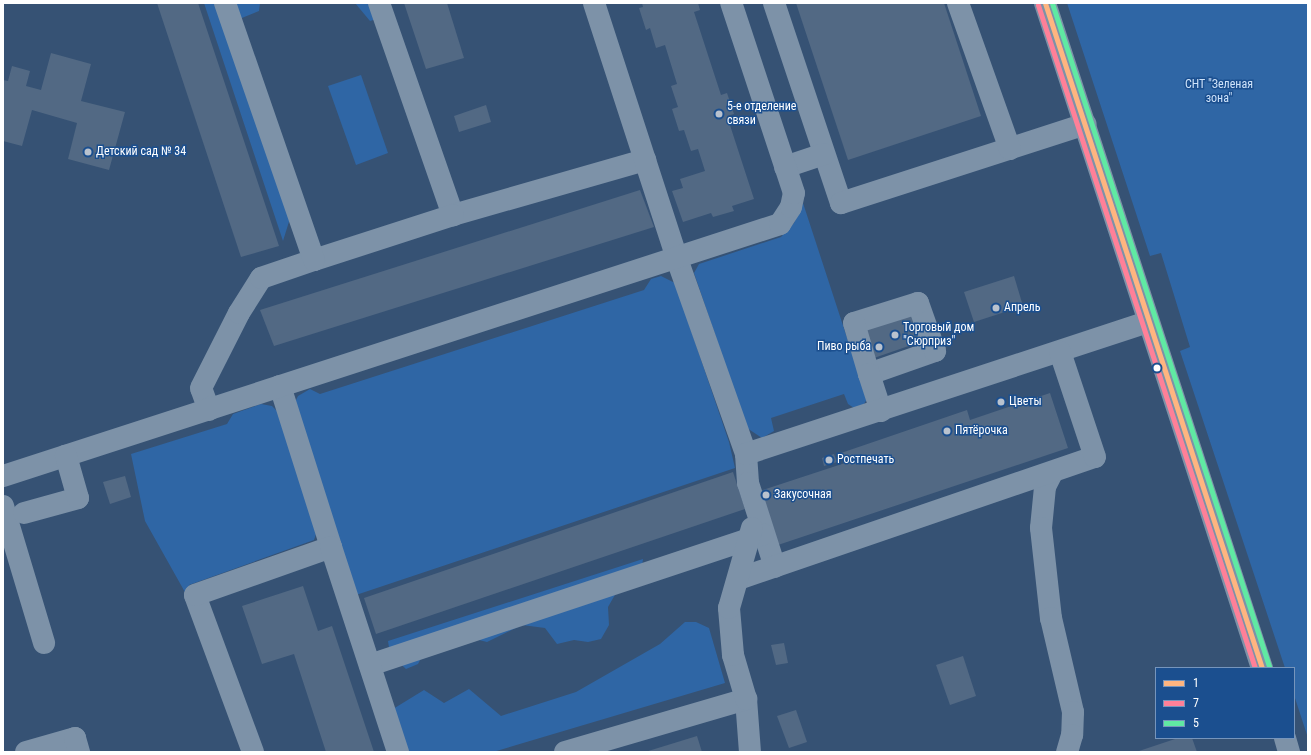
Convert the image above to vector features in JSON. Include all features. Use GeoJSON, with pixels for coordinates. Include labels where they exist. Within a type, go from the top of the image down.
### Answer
{"type":"FeatureCollection","features":[{"type":"Feature","properties":{"kind":"street"},"geometry":{"type":"LineString","coordinates":[[225,3],[314,260]]}},
{"type":"Feature","properties":{"kind":"street"},"geometry":{"type":"LineString","coordinates":[[380,3],[453,215]]}},
{"type":"Feature","properties":{"kind":"street"},"geometry":{"type":"LineString","coordinates":[[594,3],[678,259],[746,454],[748,483],[756,512],[756,536],[738,579],[729,608],[733,655],[746,699],[750,752]]}},
{"type":"Feature","properties":{"kind":"street"},"geometry":{"type":"LineString","coordinates":[[3,476],[678,259],[780,224],[793,200],[785,167],[731,3]]}},
{"type":"Feature","properties":{"kind":"street"},"geometry":{"type":"LineString","coordinates":[[774,3],[841,203],[1086,124]]}},
{"type":"Feature","properties":{"kind":"street"},"geometry":{"type":"LineString","coordinates":[[958,3],[1010,149]]}},
{"type":"Feature","properties":{"kind":"street"},"geometry":{"type":"LineString","coordinates":[[1045,3],[1086,124],[1147,322],[1262,667]]}},
{"type":"Feature","properties":{"kind":"street"},"geometry":{"type":"LineString","coordinates":[[785,167],[824,154]]}},
{"type":"Feature","properties":{"kind":"street"},"geometry":{"type":"LineString","coordinates":[[208,410],[201,388],[239,313],[261,278],[453,215],[645,160]]}},
{"type":"Feature","properties":{"kind":"street"},"geometry":{"type":"LineString","coordinates":[[746,454],[881,411],[1147,322]]}},
{"type":"Feature","properties":{"kind":"street"},"geometry":{"type":"LineString","coordinates":[[738,579],[1052,473],[1095,457],[1060,352]]}},
{"type":"Feature","properties":{"kind":"street"},"geometry":{"type":"LineString","coordinates":[[869,374],[881,411]]}},
{"type":"Feature","properties":{"kind":"street"},"geometry":{"type":"LineString","coordinates":[[280,386],[398,752]]}},
{"type":"Feature","properties":{"kind":"street"},"geometry":{"type":"LineString","coordinates":[[24,513],[78,498],[66,456]]}},
{"type":"Feature","properties":{"kind":"street"},"geometry":{"type":"LineString","coordinates":[[1052,473],[1045,487],[1041,528],[1051,618],[1073,712],[1072,735],[1067,752]]}},
{"type":"Feature","properties":{"kind":"street"},"geometry":{"type":"LineString","coordinates":[[3,506],[44,643]]}},
{"type":"Feature","properties":{"kind":"street"},"geometry":{"type":"LineString","coordinates":[[756,536],[775,567]]}},
{"type":"Feature","properties":{"kind":"street"},"geometry":{"type":"LineString","coordinates":[[370,665],[756,536]]}},
{"type":"Feature","properties":{"kind":"street"},"geometry":{"type":"LineString","coordinates":[[253,752],[196,595],[331,547]]}},
{"type":"Feature","properties":{"kind":"street"},"geometry":{"type":"LineString","coordinates":[[565,752],[746,699]]}},
{"type":"Feature","properties":{"kind":"street"},"geometry":{"type":"LineString","coordinates":[[26,752],[75,738],[79,752]]}},
{"type":"Feature","properties":{"kind":"street"},"geometry":{"type":"LineString","coordinates":[[1285,739],[1290,752]]}},
{"type":"Feature","properties":{"kind":"green space"},"geometry":{"type":"Polygon","coordinates":[[[204,3],[260,3],[259,11],[227,24],[292,212],[283,241],[204,3]]]}},
{"type":"Feature","properties":{"kind":"green space"},"geometry":{"type":"Polygon","coordinates":[[[355,3],[376,3],[380,18],[370,21],[355,3]]]}},
{"type":"Feature","properties":{"kind":"green space","name":"СНТ \"Зеленая зона\""},"geometry":{"type":"Polygon","coordinates":[[[1067,3],[1308,3],[1308,738],[1295,698],[1295,667],[1285,667],[1180,351],[1190,347],[1161,253],[1150,256],[1067,3]]]}},
{"type":"Feature","properties":{"kind":"green space"},"geometry":{"type":"Polygon","coordinates":[[[361,75],[388,153],[356,165],[328,86],[361,75]]]}},
{"type":"Feature","properties":{"kind":"green space"},"geometry":{"type":"Polygon","coordinates":[[[803,203],[867,399],[864,404],[854,408],[848,404],[844,394],[771,418],[774,431],[762,438],[747,428],[694,273],[699,264],[781,237],[794,223],[803,203]]]}},
{"type":"Feature","properties":{"kind":"green space"},"geometry":{"type":"Polygon","coordinates":[[[661,276],[675,283],[729,442],[735,468],[356,595],[295,402],[298,396],[310,389],[320,394],[644,290],[651,279],[661,276]]]}},
{"type":"Feature","properties":{"kind":"green space"},"geometry":{"type":"Polygon","coordinates":[[[261,404],[272,406],[278,412],[316,534],[314,540],[189,585],[191,592],[186,594],[145,521],[131,454],[227,424],[233,414],[261,404]]]}},
{"type":"Feature","properties":{"kind":"green space"},"geometry":{"type":"Polygon","coordinates":[[[643,559],[640,581],[616,593],[608,607],[609,625],[601,639],[588,642],[574,640],[557,644],[545,628],[522,625],[487,642],[467,637],[427,647],[418,664],[406,669],[390,654],[388,641],[643,559]]]}},
{"type":"Feature","properties":{"kind":"green space"},"geometry":{"type":"Polygon","coordinates":[[[685,622],[696,622],[709,628],[725,683],[493,752],[407,752],[393,709],[424,690],[444,703],[469,689],[501,716],[576,692],[660,644],[685,622]]]}},
{"type":"Feature","properties":{"kind":"building"},"geometry":{"type":"Polygon","coordinates":[[[157,3],[198,3],[279,246],[241,257],[157,3]]]}},
{"type":"Feature","properties":{"kind":"building"},"geometry":{"type":"Polygon","coordinates":[[[404,3],[447,3],[464,58],[426,69],[404,3]]]}},
{"type":"Feature","properties":{"kind":"building"},"geometry":{"type":"Polygon","coordinates":[[[642,3],[698,3],[700,10],[694,12],[721,95],[727,93],[734,114],[727,116],[754,199],[732,206],[734,211],[713,217],[711,213],[683,222],[672,191],[683,188],[680,179],[705,171],[698,149],[691,151],[684,130],[679,131],[672,109],[678,107],[671,86],[677,84],[665,45],[656,48],[650,28],[646,30],[639,8],[643,7],[642,3]]]}},
{"type":"Feature","properties":{"kind":"building"},"geometry":{"type":"Polygon","coordinates":[[[796,3],[944,3],[981,116],[848,160],[796,3]]]}},
{"type":"Feature","properties":{"kind":"building"},"geometry":{"type":"Polygon","coordinates":[[[51,53],[91,64],[81,101],[125,112],[109,170],[68,159],[77,123],[32,110],[22,146],[3,141],[3,80],[8,81],[12,66],[30,71],[26,86],[41,90],[51,53]]]}},
{"type":"Feature","properties":{"kind":"building"},"geometry":{"type":"Polygon","coordinates":[[[486,105],[491,122],[459,132],[454,116],[486,105]]]}},
{"type":"Feature","properties":{"kind":"building"},"geometry":{"type":"Polygon","coordinates":[[[640,190],[654,227],[274,346],[260,310],[640,190]]]}},
{"type":"Feature","properties":{"kind":"building"},"geometry":{"type":"Polygon","coordinates":[[[1014,276],[1023,306],[974,322],[964,292],[1014,276]]]}},
{"type":"Feature","properties":{"kind":"building","name":"Торговый дом \"Сюрприз\""},"geometry":{"type":"Polygon","coordinates":[[[916,312],[926,340],[874,358],[864,329],[916,312]]]}},
{"type":"Feature","properties":{"kind":"building"},"geometry":{"type":"Polygon","coordinates":[[[1050,393],[1068,448],[775,546],[757,492],[845,463],[841,453],[967,410],[970,420],[1050,393]]]}},
{"type":"Feature","properties":{"kind":"building","name":"Ростпечать"},"geometry":{"type":"Polygon","coordinates":[[[834,454],[837,462],[824,466],[822,458],[834,454]]]}},
{"type":"Feature","properties":{"kind":"building"},"geometry":{"type":"Polygon","coordinates":[[[733,472],[745,509],[376,634],[364,598],[733,472]]]}},
{"type":"Feature","properties":{"kind":"building"},"geometry":{"type":"Polygon","coordinates":[[[125,476],[131,497],[110,504],[103,482],[125,476]]]}},
{"type":"Feature","properties":{"kind":"building"},"geometry":{"type":"Polygon","coordinates":[[[303,586],[318,631],[332,626],[374,752],[326,752],[294,654],[262,664],[242,606],[303,586]]]}},
{"type":"Feature","properties":{"kind":"building"},"geometry":{"type":"Polygon","coordinates":[[[784,643],[788,663],[776,665],[771,645],[784,643]]]}},
{"type":"Feature","properties":{"kind":"building"},"geometry":{"type":"Polygon","coordinates":[[[963,656],[976,696],[950,705],[936,665],[963,656]]]}},
{"type":"Feature","properties":{"kind":"building"},"geometry":{"type":"Polygon","coordinates":[[[796,710],[807,742],[789,748],[777,716],[796,710]]]}},
{"type":"Feature","properties":{"kind":"building"},"geometry":{"type":"Polygon","coordinates":[[[697,736],[702,752],[645,752],[697,736]]]}},
{"type":"Feature","properties":{"kind":"building"},"geometry":{"type":"Polygon","coordinates":[[[1175,739],[1192,739],[1197,752],[1136,752],[1175,739]]]}},
{"type":"Feature","properties":{"kind":"transit line","name":"1"},"geometry":{"type":"LineString","coordinates":[[1045,3],[1262,667]]}},
{"type":"Feature","properties":{"kind":"transit line","name":"5"},"geometry":{"type":"LineString","coordinates":[[1052,3],[1269,666]]}},
{"type":"Feature","properties":{"kind":"transit line","name":"7"},"geometry":{"type":"LineString","coordinates":[[1038,5],[1255,667]]}},
{"type":"Feature","properties":{"kind":"place","name":"5-е отделение связи"},"geometry":{"type":"Point","coordinates":[719,114]}},
{"type":"Feature","properties":{"kind":"place","name":"Детский сад № 34"},"geometry":{"type":"Point","coordinates":[88,152]}},
{"type":"Feature","properties":{"kind":"place","name":"Апрель"},"geometry":{"type":"Point","coordinates":[996,308]}},
{"type":"Feature","properties":{"kind":"place","name":"Торговый дом \"Сюрприз\""},"geometry":{"type":"Point","coordinates":[895,335]}},
{"type":"Feature","properties":{"kind":"place","name":"Пиво рыба"},"geometry":{"type":"Point","coordinates":[879,347]}},
{"type":"Feature","properties":{"kind":"place","name":"Цветы"},"geometry":{"type":"Point","coordinates":[1001,402]}},
{"type":"Feature","properties":{"kind":"place","name":"Пятёрочка"},"geometry":{"type":"Point","coordinates":[947,431]}},
{"type":"Feature","properties":{"kind":"place","name":"Ростпечать"},"geometry":{"type":"Point","coordinates":[829,460]}},
{"type":"Feature","properties":{"kind":"place","name":"Закусочная"},"geometry":{"type":"Point","coordinates":[766,495]}}]}
